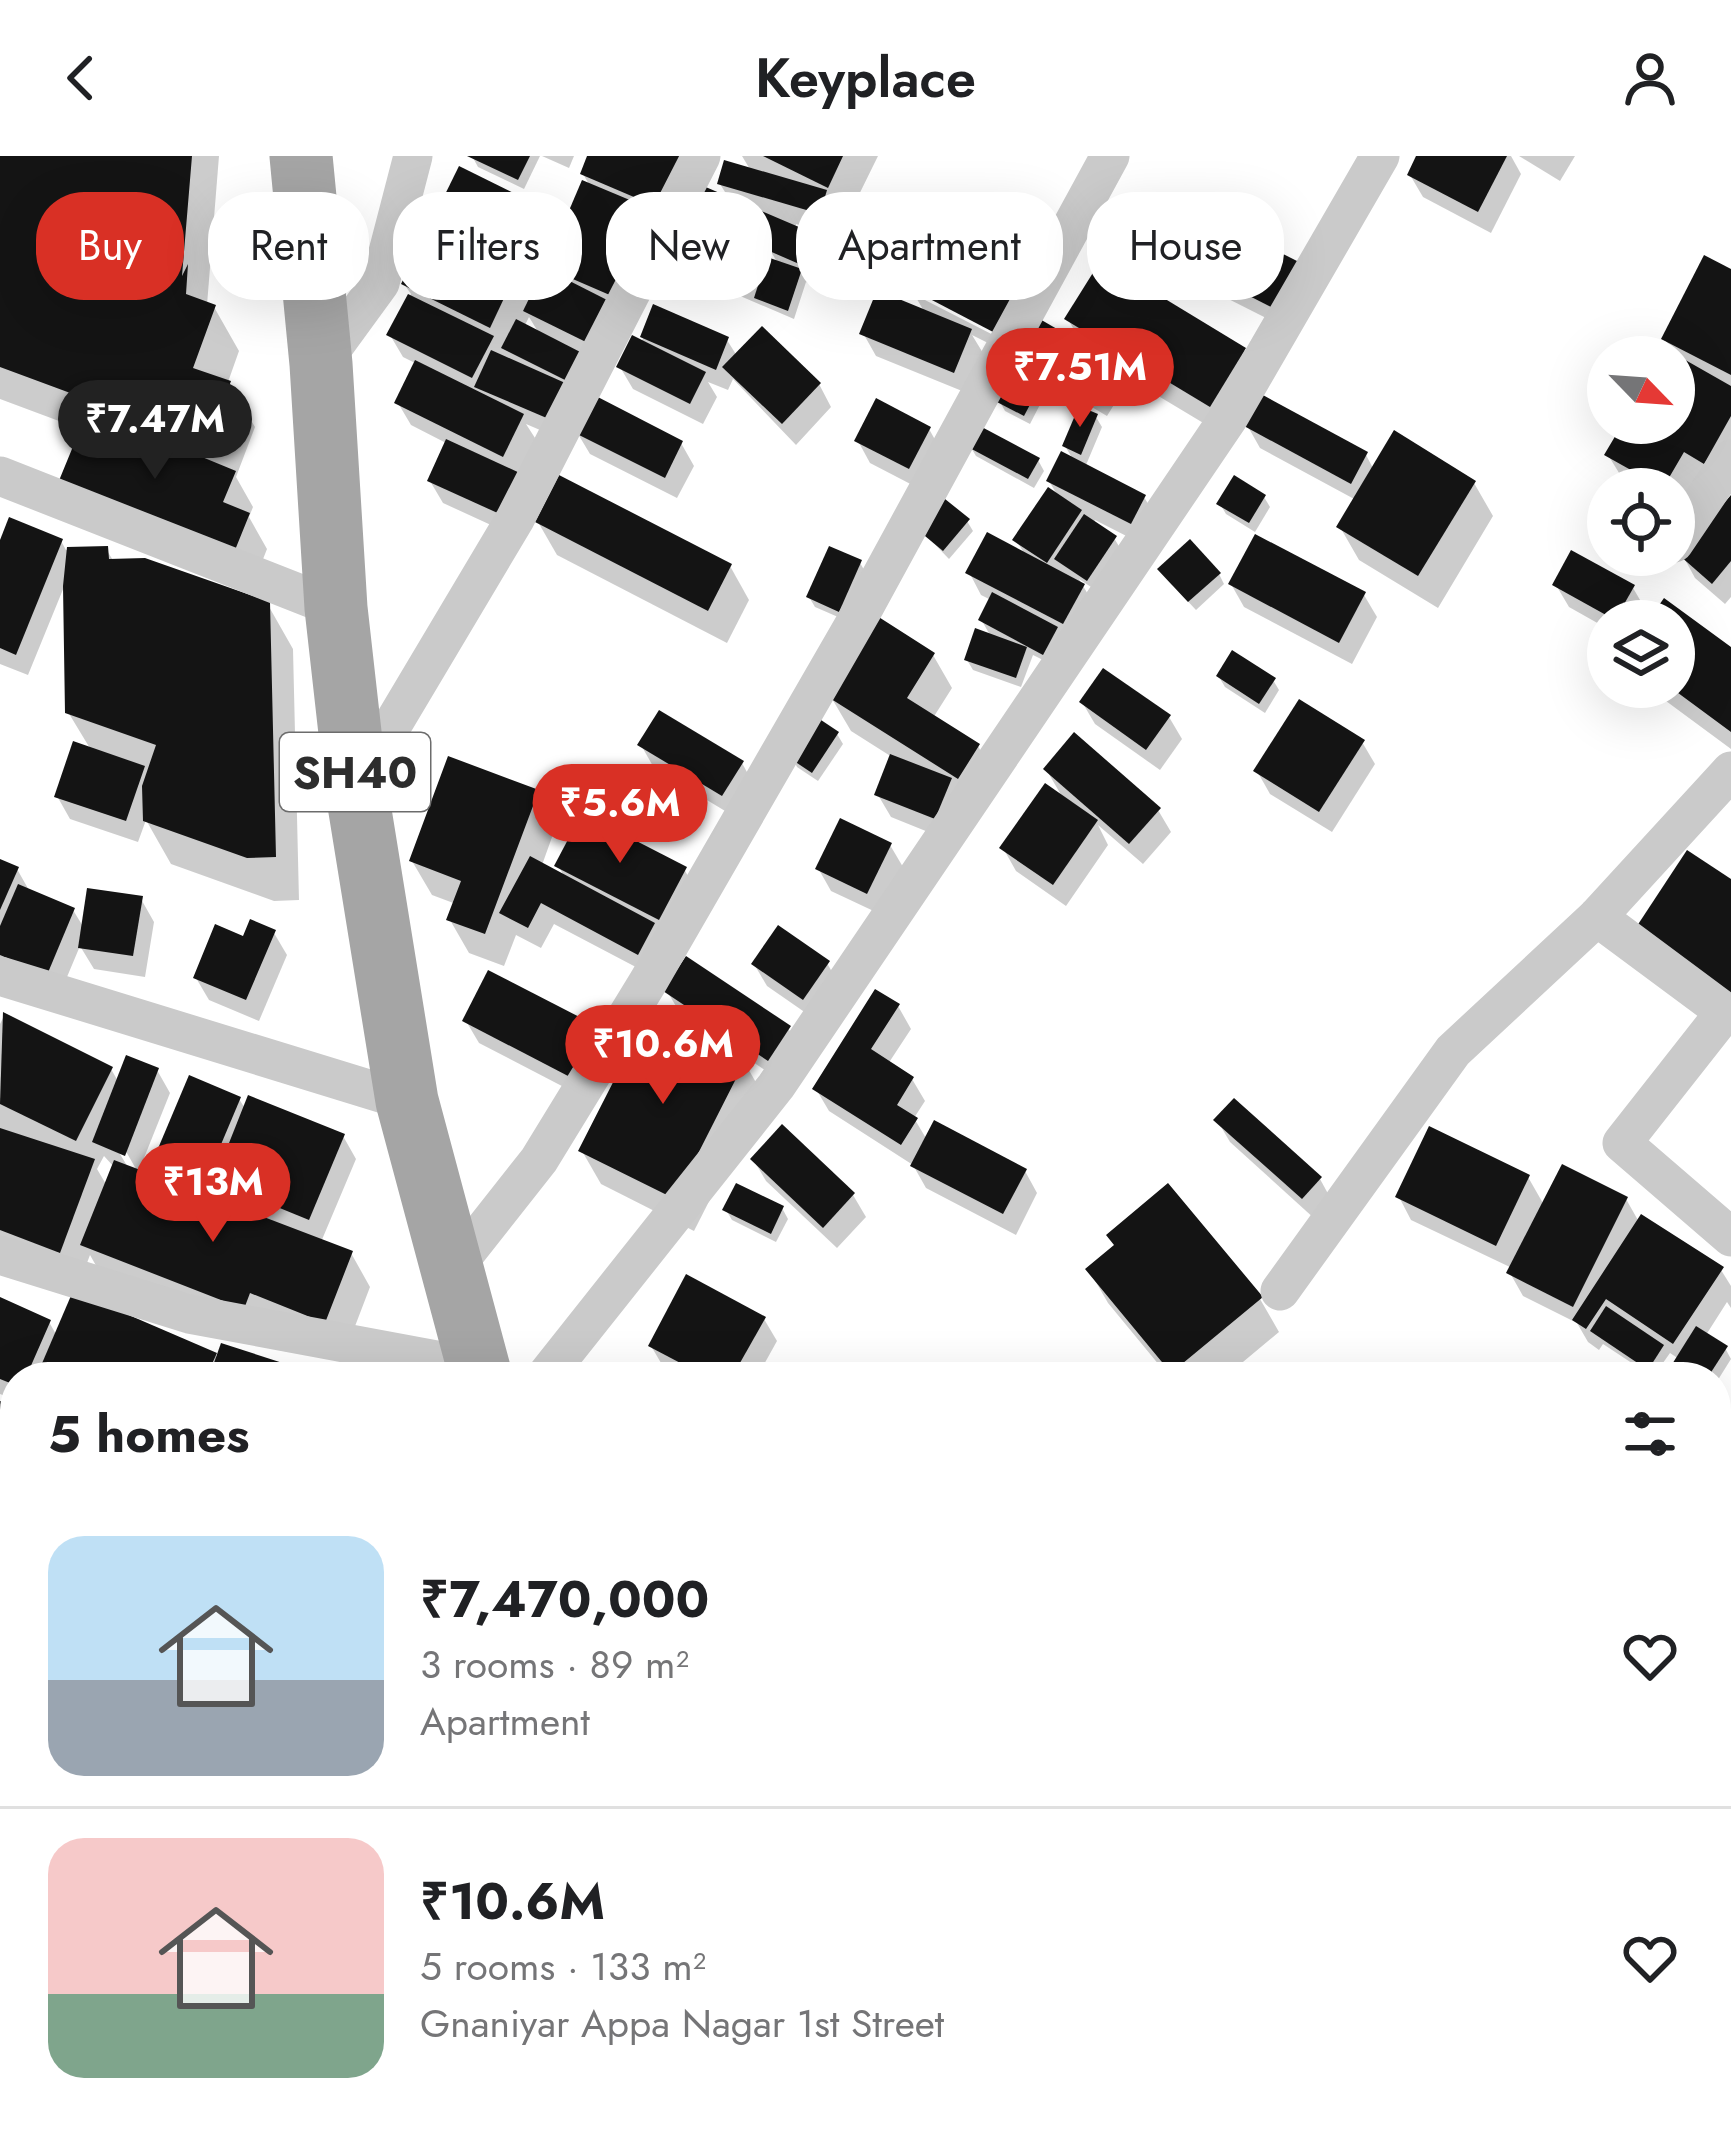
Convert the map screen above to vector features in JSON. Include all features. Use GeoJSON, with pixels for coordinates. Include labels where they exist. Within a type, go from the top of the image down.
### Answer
{"type":"FeatureCollection","features":[{"type":"Feature","properties":{"kind":"main road","name":"SH40"},"geometry":{"type":"LineString","coordinates":[[301,156],[321,364],[336,608],[356,786],[407,1101],[477,1362]]}},
{"type":"Feature","properties":{"kind":"street"},"geometry":{"type":"LineString","coordinates":[[321,364],[380,283],[413,156]]}},
{"type":"Feature","properties":{"kind":"street"},"geometry":{"type":"LineString","coordinates":[[356,786],[515,519],[700,156]]}},
{"type":"Feature","properties":{"kind":"street"},"geometry":{"type":"LineString","coordinates":[[452,1269],[539,1160],[648,982],[866,604],[1110,156]]}},
{"type":"Feature","properties":{"kind":"street"},"geometry":{"type":"LineString","coordinates":[[557,1362],[776,1087],[1229,417],[1380,156]]}},
{"type":"Feature","properties":{"kind":"street"},"geometry":{"type":"LineString","coordinates":[[1695,512],[1731,459]]}},
{"type":"Feature","properties":{"kind":"street"},"geometry":{"type":"LineString","coordinates":[[0,476],[336,608]]}},
{"type":"Feature","properties":{"kind":"street"},"geometry":{"type":"LineString","coordinates":[[1280,1291],[1453,1051],[1597,917],[1731,771]]}},
{"type":"Feature","properties":{"kind":"street"},"geometry":{"type":"LineString","coordinates":[[1597,917],[1724,1012],[1622,1143],[1731,1237]]}},
{"type":"Feature","properties":{"kind":"street"},"geometry":{"type":"LineString","coordinates":[[0,976],[407,1101]]}},
{"type":"Feature","properties":{"kind":"street"},"geometry":{"type":"LineString","coordinates":[[0,1255],[189,1314],[430,1362]]}},
{"type":"Feature","properties":{"kind":"building"},"geometry":{"type":"Polygon","coordinates":[[[0,156],[192,156],[184,252],[184,192],[36,192],[36,300],[184,300],[188,264],[186,294],[216,305],[193,368],[231,381],[208,444],[0,367],[0,156]]]}},
{"type":"Feature","properties":{"kind":"building"},"geometry":{"type":"Polygon","coordinates":[[[467,156],[530,156],[518,180],[467,156]]]}},
{"type":"Feature","properties":{"kind":"building"},"geometry":{"type":"Polygon","coordinates":[[[587,156],[684,156],[669,192],[622,192],[580,174],[587,156]]]}},
{"type":"Feature","properties":{"kind":"building"},"geometry":{"type":"Polygon","coordinates":[[[763,156],[843,156],[828,188],[763,156]]]}},
{"type":"Feature","properties":{"kind":"building"},"geometry":{"type":"Polygon","coordinates":[[[1416,156],[1507,156],[1478,212],[1407,175],[1416,156]]]}},
{"type":"Feature","properties":{"kind":"building"},"geometry":{"type":"Polygon","coordinates":[[[724,160],[827,190],[796,192],[796,207],[772,200],[772,192],[744,192],[717,184],[724,160]]]}},
{"type":"Feature","properties":{"kind":"building"},"geometry":{"type":"Polygon","coordinates":[[[459,166],[512,192],[446,192],[459,166]]]}},
{"type":"Feature","properties":{"kind":"building"},"geometry":{"type":"Polygon","coordinates":[[[582,180],[611,192],[606,192],[606,293],[582,283],[582,192],[577,192],[582,180]]]}},
{"type":"Feature","properties":{"kind":"building"},"geometry":{"type":"Polygon","coordinates":[[[772,215],[796,226],[796,263],[772,252],[772,215]]]}},
{"type":"Feature","properties":{"kind":"building"},"geometry":{"type":"Polygon","coordinates":[[[1284,254],[1299,262],[1284,291],[1284,254]]]}},
{"type":"Feature","properties":{"kind":"building"},"geometry":{"type":"Polygon","coordinates":[[[1704,255],[1731,269],[1731,375],[1695,356],[1695,336],[1663,336],[1704,255]]]}},
{"type":"Feature","properties":{"kind":"building"},"geometry":{"type":"Polygon","coordinates":[[[772,259],[796,267],[788,311],[759,300],[772,300],[772,259]]]}},
{"type":"Feature","properties":{"kind":"building"},"geometry":{"type":"Polygon","coordinates":[[[1087,282],[1087,300],[1167,300],[1246,348],[1210,407],[1064,319],[1087,282]]]}},
{"type":"Feature","properties":{"kind":"building"},"geometry":{"type":"Polygon","coordinates":[[[582,287],[613,303],[592,345],[523,311],[528,300],[582,300],[582,287]]]}},
{"type":"Feature","properties":{"kind":"building"},"geometry":{"type":"Polygon","coordinates":[[[405,300],[420,300],[494,336],[472,378],[386,335],[405,300]]]}},
{"type":"Feature","properties":{"kind":"building"},"geometry":{"type":"Polygon","coordinates":[[[433,300],[503,300],[490,328],[433,300]]]}},
{"type":"Feature","properties":{"kind":"building"},"geometry":{"type":"Polygon","coordinates":[[[873,300],[901,300],[972,329],[954,373],[859,334],[873,300]]]}},
{"type":"Feature","properties":{"kind":"building"},"geometry":{"type":"Polygon","coordinates":[[[932,300],[1012,300],[995,333],[932,300]]]}},
{"type":"Feature","properties":{"kind":"building"},"geometry":{"type":"Polygon","coordinates":[[[1257,300],[1280,300],[1275,309],[1257,300]]]}},
{"type":"Feature","properties":{"kind":"building"},"geometry":{"type":"Polygon","coordinates":[[[653,304],[729,337],[716,370],[640,337],[653,304]]]}},
{"type":"Feature","properties":{"kind":"building"},"geometry":{"type":"Polygon","coordinates":[[[1038,318],[1114,362],[1094,396],[1018,351],[1038,318]]]}},
{"type":"Feature","properties":{"kind":"building"},"geometry":{"type":"Polygon","coordinates":[[[516,319],[588,356],[573,384],[501,348],[516,319]]]}},
{"type":"Feature","properties":{"kind":"building"},"geometry":{"type":"Polygon","coordinates":[[[762,326],[821,383],[782,424],[722,367],[762,326]]]}},
{"type":"Feature","properties":{"kind":"building"},"geometry":{"type":"Polygon","coordinates":[[[632,335],[706,372],[690,404],[616,367],[632,335]]]}},
{"type":"Feature","properties":{"kind":"building"},"geometry":{"type":"Polygon","coordinates":[[[491,350],[572,386],[556,422],[474,387],[491,350]]]}},
{"type":"Feature","properties":{"kind":"building"},"geometry":{"type":"Polygon","coordinates":[[[415,360],[524,414],[503,457],[394,403],[415,360]]]}},
{"type":"Feature","properties":{"kind":"building"},"geometry":{"type":"Polygon","coordinates":[[[1014,364],[1044,378],[1024,416],[995,401],[1014,364]]]}},
{"type":"Feature","properties":{"kind":"building"},"geometry":{"type":"Polygon","coordinates":[[[1695,366],[1731,386],[1731,416],[1704,464],[1684,452],[1675,468],[1627,468],[1604,455],[1611,444],[1695,444],[1695,366]]]}},
{"type":"Feature","properties":{"kind":"building"},"geometry":{"type":"Polygon","coordinates":[[[592,394],[683,441],[665,478],[573,432],[592,394]]]}},
{"type":"Feature","properties":{"kind":"building"},"geometry":{"type":"Polygon","coordinates":[[[1261,394],[1368,452],[1351,484],[1244,426],[1261,394]]]}},
{"type":"Feature","properties":{"kind":"building"},"geometry":{"type":"Polygon","coordinates":[[[876,398],[931,427],[909,469],[854,441],[876,398]]]}},
{"type":"Feature","properties":{"kind":"building"},"geometry":{"type":"Polygon","coordinates":[[[1079,406],[1098,414],[1081,455],[1062,446],[1079,406]]]}},
{"type":"Feature","properties":{"kind":"building"},"geometry":{"type":"Polygon","coordinates":[[[88,410],[236,471],[223,502],[250,513],[233,555],[58,483],[88,410]]]}},
{"type":"Feature","properties":{"kind":"building"},"geometry":{"type":"Polygon","coordinates":[[[978,425],[1040,458],[1028,479],[966,446],[978,425]]]}},
{"type":"Feature","properties":{"kind":"building"},"geometry":{"type":"Polygon","coordinates":[[[1394,430],[1476,481],[1418,576],[1336,527],[1394,430]]]}},
{"type":"Feature","properties":{"kind":"building"},"geometry":{"type":"Polygon","coordinates":[[[446,439],[522,474],[502,515],[427,481],[446,439]]]}},
{"type":"Feature","properties":{"kind":"building"},"geometry":{"type":"Polygon","coordinates":[[[1061,451],[1146,495],[1131,524],[1046,481],[1061,451]]]}},
{"type":"Feature","properties":{"kind":"building"},"geometry":{"type":"Polygon","coordinates":[[[559,475],[732,564],[708,611],[535,522],[559,475]]]}},
{"type":"Feature","properties":{"kind":"building"},"geometry":{"type":"Polygon","coordinates":[[[1234,475],[1266,495],[1249,523],[1216,504],[1234,475]]]}},
{"type":"Feature","properties":{"kind":"building"},"geometry":{"type":"Polygon","coordinates":[[[1048,487],[1082,510],[1047,563],[1012,540],[1048,487]]]}},
{"type":"Feature","properties":{"kind":"building"},"geometry":{"type":"Polygon","coordinates":[[[1731,495],[1731,561],[1712,584],[1695,569],[1695,537],[1731,495]]]}},
{"type":"Feature","properties":{"kind":"building"},"geometry":{"type":"Polygon","coordinates":[[[945,499],[970,519],[943,551],[919,531],[945,499]]]}},
{"type":"Feature","properties":{"kind":"building"},"geometry":{"type":"Polygon","coordinates":[[[1084,514],[1117,536],[1087,581],[1054,559],[1084,514]]]}},
{"type":"Feature","properties":{"kind":"building"},"geometry":{"type":"Polygon","coordinates":[[[9,517],[63,539],[16,655],[0,648],[0,540],[9,517]]]}},
{"type":"Feature","properties":{"kind":"building"},"geometry":{"type":"Polygon","coordinates":[[[987,532],[1085,584],[1063,624],[965,573],[987,532]]]}},
{"type":"Feature","properties":{"kind":"building"},"geometry":{"type":"Polygon","coordinates":[[[1255,534],[1366,592],[1339,643],[1228,584],[1255,534]]]}},
{"type":"Feature","properties":{"kind":"building"},"geometry":{"type":"Polygon","coordinates":[[[1190,539],[1221,573],[1188,602],[1157,569],[1190,539]]]}},
{"type":"Feature","properties":{"kind":"building"},"geometry":{"type":"Polygon","coordinates":[[[108,546],[109,559],[145,558],[270,602],[276,857],[247,858],[143,821],[142,786],[156,745],[65,713],[67,547],[108,546]]]}},
{"type":"Feature","properties":{"kind":"building"},"geometry":{"type":"Polygon","coordinates":[[[829,546],[862,560],[839,612],[806,597],[829,546]]]}},
{"type":"Feature","properties":{"kind":"building"},"geometry":{"type":"Polygon","coordinates":[[[1571,550],[1587,559],[1587,576],[1619,576],[1635,585],[1626,600],[1587,600],[1587,604],[1552,585],[1571,550]]]}},
{"type":"Feature","properties":{"kind":"building"},"geometry":{"type":"Polygon","coordinates":[[[992,592],[1058,627],[1043,655],[978,620],[992,592]]]}},
{"type":"Feature","properties":{"kind":"building"},"geometry":{"type":"Polygon","coordinates":[[[874,614],[935,653],[907,698],[980,744],[958,779],[828,697],[874,614]]]}},
{"type":"Feature","properties":{"kind":"building"},"geometry":{"type":"Polygon","coordinates":[[[1695,621],[1731,647],[1731,732],[1695,705],[1695,621]]]}},
{"type":"Feature","properties":{"kind":"building"},"geometry":{"type":"Polygon","coordinates":[[[975,628],[1027,647],[1016,678],[964,660],[975,628]]]}},
{"type":"Feature","properties":{"kind":"building"},"geometry":{"type":"Polygon","coordinates":[[[1232,650],[1276,678],[1259,704],[1216,676],[1232,650]]]}},
{"type":"Feature","properties":{"kind":"building"},"geometry":{"type":"Polygon","coordinates":[[[1103,668],[1171,715],[1146,750],[1079,702],[1103,668]]]}},
{"type":"Feature","properties":{"kind":"building"},"geometry":{"type":"Polygon","coordinates":[[[1299,699],[1365,740],[1319,812],[1253,771],[1299,699]]]}},
{"type":"Feature","properties":{"kind":"building"},"geometry":{"type":"Polygon","coordinates":[[[659,710],[744,761],[722,796],[637,745],[659,710]]]}},
{"type":"Feature","properties":{"kind":"building"},"geometry":{"type":"Polygon","coordinates":[[[815,716],[839,732],[812,773],[788,757],[815,716]]]}},
{"type":"Feature","properties":{"kind":"building"},"geometry":{"type":"Polygon","coordinates":[[[1074,732],[1161,808],[1129,844],[1043,769],[1074,732]]]}},
{"type":"Feature","properties":{"kind":"building"},"geometry":{"type":"Polygon","coordinates":[[[73,741],[145,766],[126,821],[54,797],[73,741]]]}},
{"type":"Feature","properties":{"kind":"building"},"geometry":{"type":"Polygon","coordinates":[[[890,754],[952,778],[935,819],[874,795],[890,754]]]}},
{"type":"Feature","properties":{"kind":"building"},"geometry":{"type":"Polygon","coordinates":[[[448,756],[539,790],[485,934],[446,920],[461,881],[409,861],[448,756]]]}},
{"type":"Feature","properties":{"kind":"building"},"geometry":{"type":"Polygon","coordinates":[[[1045,783],[1098,820],[1053,885],[999,848],[1045,783]]]}},
{"type":"Feature","properties":{"kind":"building"},"geometry":{"type":"Polygon","coordinates":[[[582,813],[687,867],[659,920],[554,866],[582,813]]]}},
{"type":"Feature","properties":{"kind":"building"},"geometry":{"type":"Polygon","coordinates":[[[840,818],[892,843],[867,894],[815,869],[840,818]]]}},
{"type":"Feature","properties":{"kind":"building"},"geometry":{"type":"Polygon","coordinates":[[[1687,850],[1731,879],[1731,998],[1633,932],[1687,850]]]}},
{"type":"Feature","properties":{"kind":"building"},"geometry":{"type":"Polygon","coordinates":[[[530,856],[655,923],[638,955],[541,903],[528,928],[499,913],[530,856]]]}},
{"type":"Feature","properties":{"kind":"building"},"geometry":{"type":"Polygon","coordinates":[[[0,859],[19,867],[0,910],[0,859]]]}},
{"type":"Feature","properties":{"kind":"building"},"geometry":{"type":"Polygon","coordinates":[[[18,884],[75,908],[47,975],[0,955],[0,926],[18,884]]]}},
{"type":"Feature","properties":{"kind":"building"},"geometry":{"type":"Polygon","coordinates":[[[87,888],[143,896],[133,956],[78,948],[87,888]]]}},
{"type":"Feature","properties":{"kind":"building"},"geometry":{"type":"Polygon","coordinates":[[[250,919],[276,930],[246,1000],[193,978],[215,924],[243,936],[250,919]]]}},
{"type":"Feature","properties":{"kind":"building"},"geometry":{"type":"Polygon","coordinates":[[[778,925],[830,961],[803,1000],[751,964],[778,925]]]}},
{"type":"Feature","properties":{"kind":"building"},"geometry":{"type":"Polygon","coordinates":[[[686,956],[791,1026],[768,1061],[663,991],[686,956]]]}},
{"type":"Feature","properties":{"kind":"building"},"geometry":{"type":"Polygon","coordinates":[[[488,970],[595,1025],[570,1077],[462,1021],[488,970]]]}},
{"type":"Feature","properties":{"kind":"building"},"geometry":{"type":"Polygon","coordinates":[[[875,989],[900,1004],[871,1049],[914,1077],[897,1105],[918,1118],[901,1145],[812,1089],[875,989]]]}},
{"type":"Feature","properties":{"kind":"building"},"geometry":{"type":"Polygon","coordinates":[[[3,1012],[113,1067],[76,1141],[0,1104],[3,1012]]]}},
{"type":"Feature","properties":{"kind":"building"},"geometry":{"type":"Polygon","coordinates":[[[659,1014],[746,1059],[675,1199],[578,1151],[629,1051],[639,1055],[659,1014]]]}},
{"type":"Feature","properties":{"kind":"building"},"geometry":{"type":"Polygon","coordinates":[[[126,1055],[159,1068],[125,1156],[92,1142],[126,1055]]]}},
{"type":"Feature","properties":{"kind":"building"},"geometry":{"type":"Polygon","coordinates":[[[189,1075],[241,1097],[206,1180],[154,1158],[189,1075]]]}},
{"type":"Feature","properties":{"kind":"building"},"geometry":{"type":"Polygon","coordinates":[[[248,1095],[345,1134],[309,1220],[214,1181],[248,1095]]]}},
{"type":"Feature","properties":{"kind":"building"},"geometry":{"type":"Polygon","coordinates":[[[1234,1098],[1322,1177],[1302,1199],[1213,1120],[1234,1098]]]}},
{"type":"Feature","properties":{"kind":"building"},"geometry":{"type":"Polygon","coordinates":[[[934,1120],[1027,1169],[1003,1214],[910,1166],[934,1120]]]}},
{"type":"Feature","properties":{"kind":"building"},"geometry":{"type":"Polygon","coordinates":[[[782,1124],[855,1193],[823,1228],[750,1159],[782,1124]]]}},
{"type":"Feature","properties":{"kind":"building"},"geometry":{"type":"Polygon","coordinates":[[[1429,1126],[1530,1175],[1496,1246],[1395,1197],[1429,1126]]]}},
{"type":"Feature","properties":{"kind":"building"},"geometry":{"type":"Polygon","coordinates":[[[0,1128],[95,1159],[60,1253],[0,1230],[0,1128]]]}},
{"type":"Feature","properties":{"kind":"building"},"geometry":{"type":"Polygon","coordinates":[[[114,1160],[353,1251],[325,1323],[250,1293],[244,1309],[80,1245],[114,1160]]]}},
{"type":"Feature","properties":{"kind":"building"},"geometry":{"type":"Polygon","coordinates":[[[1562,1164],[1628,1197],[1573,1307],[1506,1273],[1562,1164]]]}},
{"type":"Feature","properties":{"kind":"building"},"geometry":{"type":"Polygon","coordinates":[[[736,1183],[784,1206],[771,1234],[722,1210],[736,1183]]]}},
{"type":"Feature","properties":{"kind":"building"},"geometry":{"type":"Polygon","coordinates":[[[1168,1183],[1263,1297],[1184,1362],[1162,1362],[1085,1269],[1114,1245],[1106,1235],[1168,1183]]]}},
{"type":"Feature","properties":{"kind":"building"},"geometry":{"type":"Polygon","coordinates":[[[1641,1214],[1724,1267],[1673,1344],[1606,1299],[1586,1329],[1572,1320],[1641,1214]]]}},
{"type":"Feature","properties":{"kind":"building"},"geometry":{"type":"Polygon","coordinates":[[[686,1274],[766,1317],[740,1362],[678,1362],[648,1346],[686,1274]]]}},
{"type":"Feature","properties":{"kind":"building"},"geometry":{"type":"Polygon","coordinates":[[[73,1291],[217,1353],[213,1362],[43,1362],[73,1291]]]}},
{"type":"Feature","properties":{"kind":"building"},"geometry":{"type":"Polygon","coordinates":[[[0,1297],[51,1320],[33,1362],[0,1362],[0,1297]]]}},
{"type":"Feature","properties":{"kind":"building"},"geometry":{"type":"Polygon","coordinates":[[[1606,1306],[1664,1345],[1653,1362],[1636,1362],[1590,1331],[1606,1306]]]}},
{"type":"Feature","properties":{"kind":"building"},"geometry":{"type":"Polygon","coordinates":[[[1696,1326],[1728,1346],[1718,1362],[1673,1362],[1696,1326]]]}},
{"type":"Feature","properties":{"kind":"building"},"geometry":{"type":"Polygon","coordinates":[[[221,1343],[280,1362],[214,1362],[221,1343]]]}}]}
